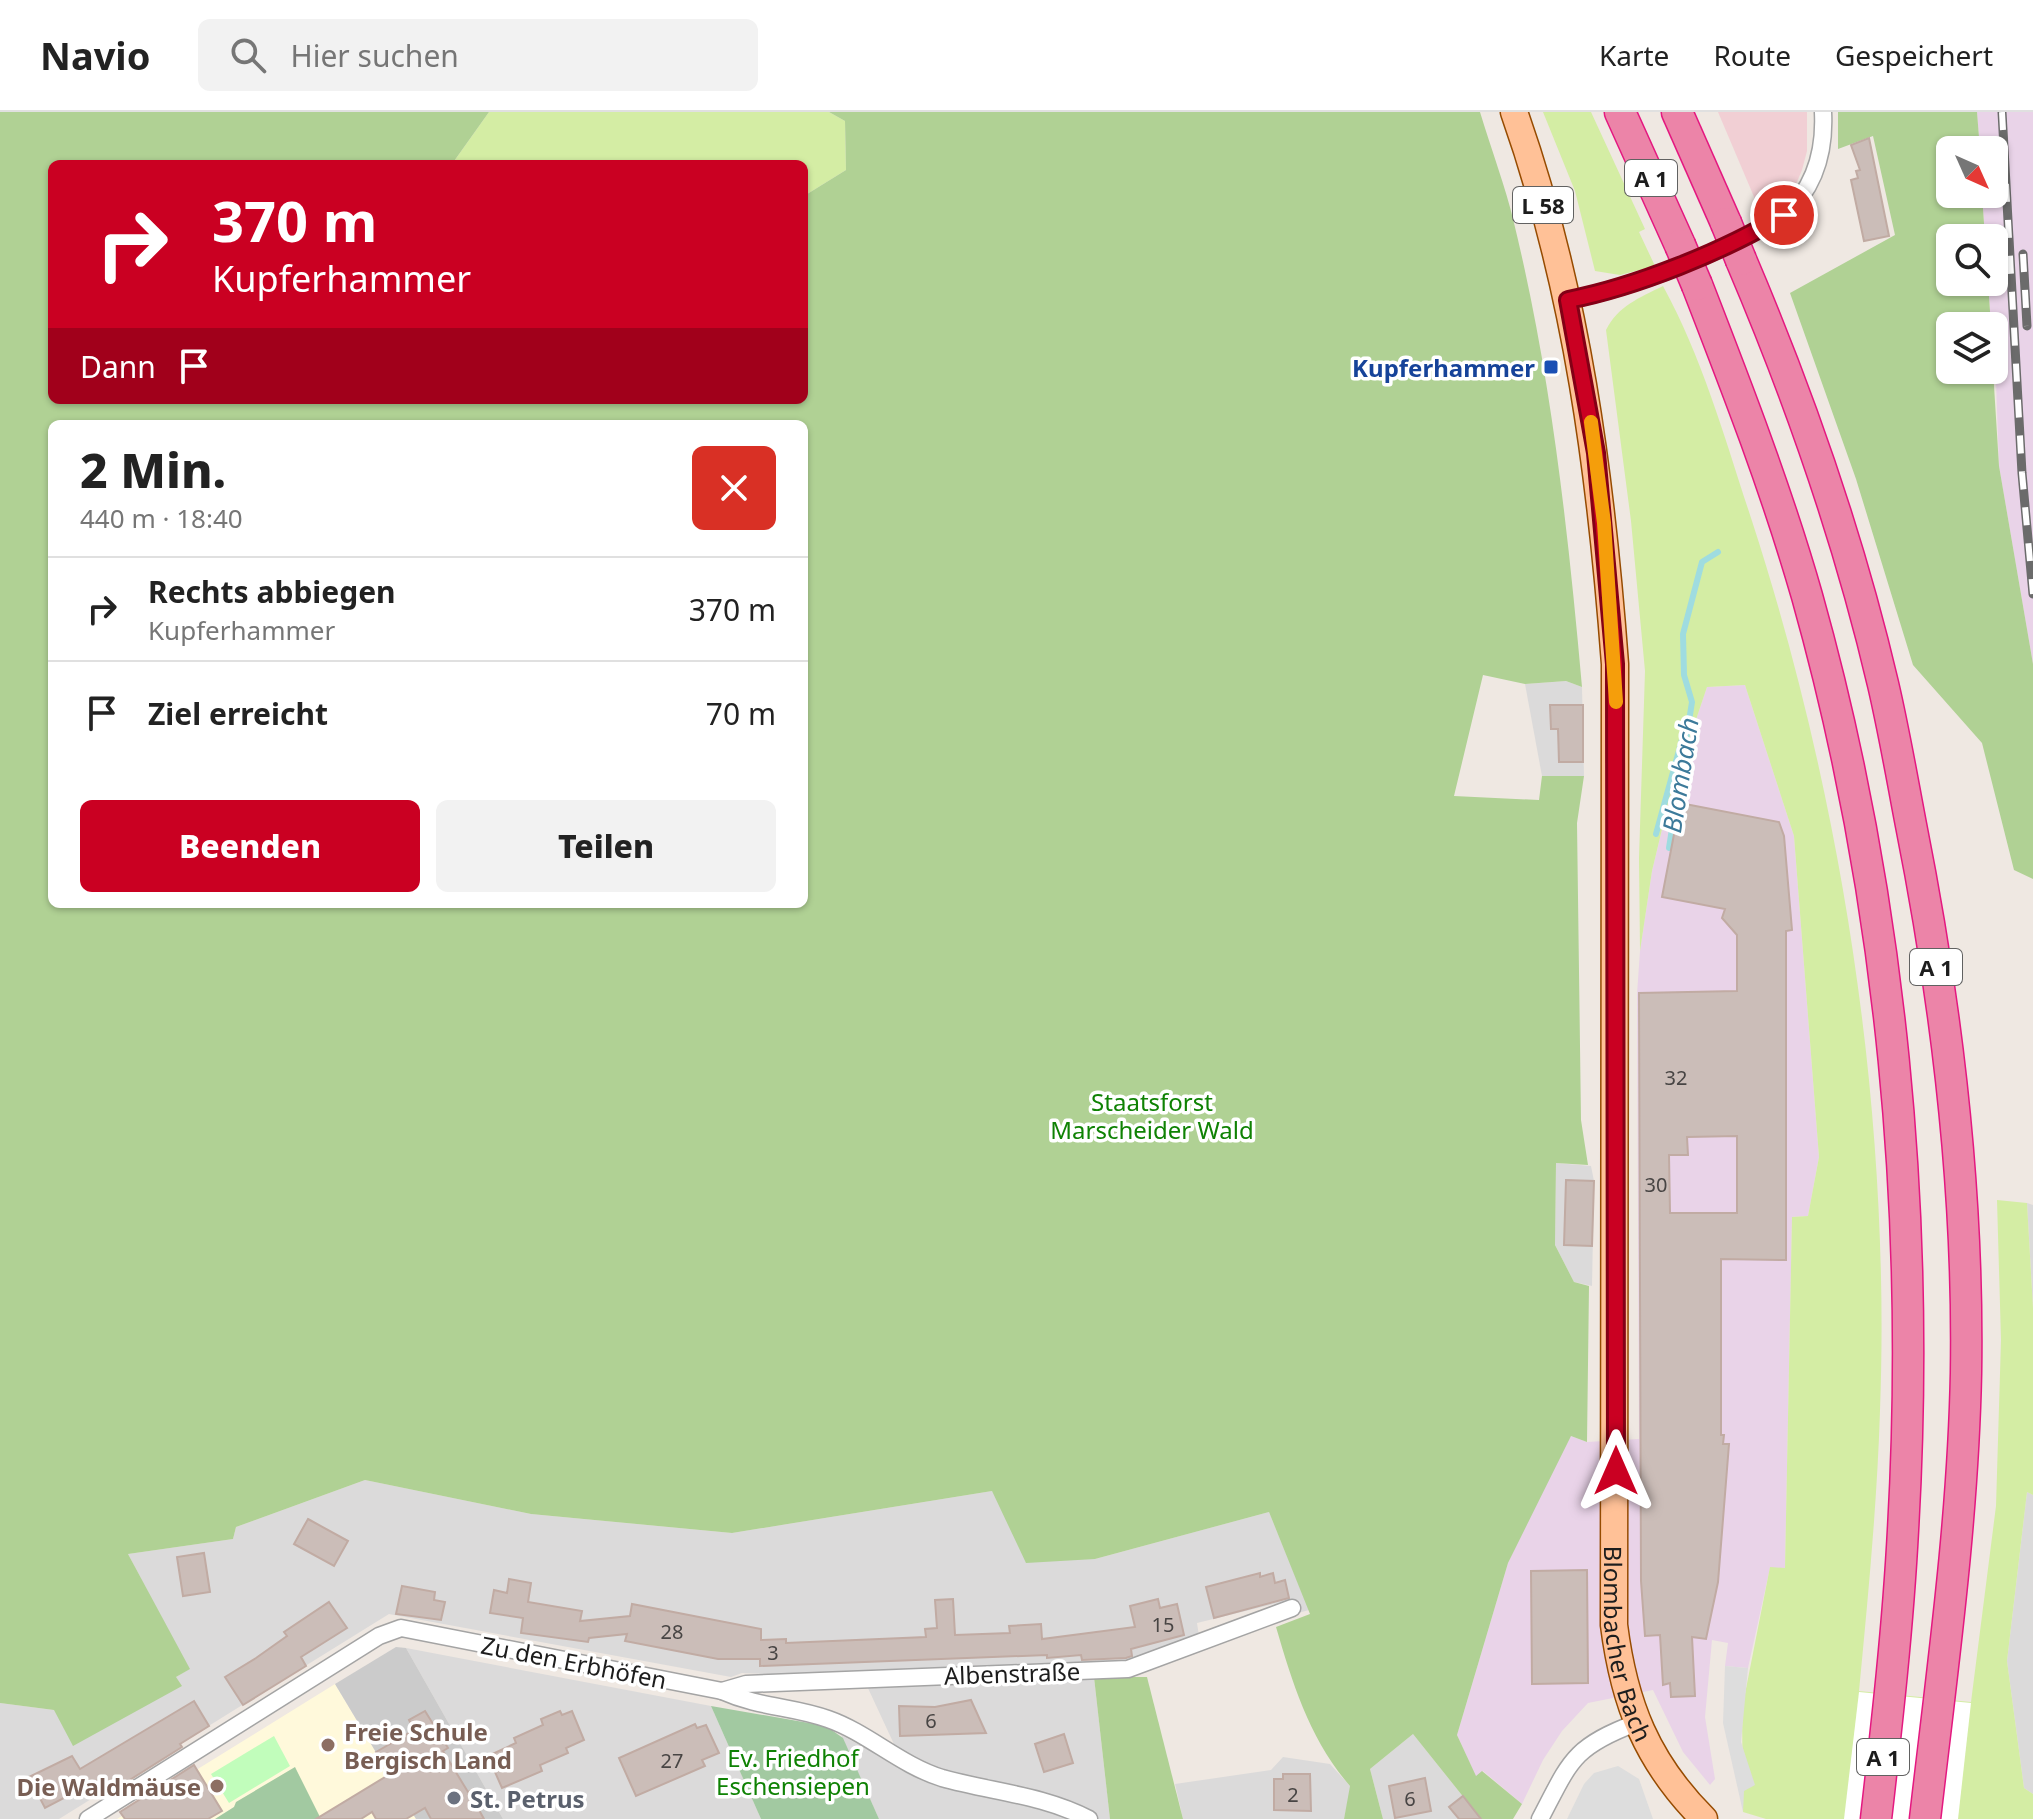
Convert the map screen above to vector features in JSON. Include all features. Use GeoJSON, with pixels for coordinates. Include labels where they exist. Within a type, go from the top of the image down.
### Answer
{"type":"FeatureCollection","features":[{"type":"Feature","properties":{"kind":"highway","name":"A 1"},"geometry":{"type":"LineString","coordinates":[[1620,112],[1697,285],[1766,468],[1807,596],[1836,711],[1884,975],[1905,1198],[1905,1504],[1890,1695],[1876,1819]]}},
{"type":"Feature","properties":{"kind":"highway","name":"A 1"},"geometry":{"type":"LineString","coordinates":[[1677,112],[1777,345],[1854,576],[1883,683],[1936,966],[1961,1180],[1966,1369],[1959,1518],[1925,1819]]}},
{"type":"Feature","properties":{"kind":"main road","name":"Blombacher Bach"},"geometry":{"type":"LineString","coordinates":[[1514,112],[1568,300],[1596,453],[1615,664],[1614,1625],[1621,1681],[1636,1723],[1667,1775],[1704,1819]]}},
{"type":"Feature","properties":{"kind":"street"},"geometry":{"type":"LineString","coordinates":[[1568,300],[1603,293],[1656,274],[1784,215],[1802,199],[1814,175],[1822,152],[1823,112]]}},
{"type":"Feature","properties":{"kind":"street","name":"Albenstraße"},"geometry":{"type":"LineString","coordinates":[[722,1691],[746,1684],[1128,1669],[1292,1608]]}},
{"type":"Feature","properties":{"kind":"street","name":"Zu den Erbhöfen"},"geometry":{"type":"LineString","coordinates":[[88,1819],[379,1636],[401,1628],[722,1691],[751,1704],[829,1719],[909,1765],[941,1777],[1061,1805],[1089,1819]]}},
{"type":"Feature","properties":{"kind":"street"},"geometry":{"type":"LineString","coordinates":[[1540,1819],[1569,1763],[1579,1752],[1603,1735],[1636,1723]]}},
{"type":"Feature","properties":{"kind":"shaded area"},"geometry":{"type":"Polygon","coordinates":[[[1718,112],[1807,112],[1807,151],[1802,170],[1791,196],[1780,208],[1763,218],[1718,112]]]}},
{"type":"Feature","properties":{"kind":"shaded area"},"geometry":{"type":"Polygon","coordinates":[[[1977,112],[2033,112],[2033,664],[1999,466],[1996,384],[2008,384],[2008,312],[1990,312],[1989,296],[2008,296],[2008,224],[1984,224],[1983,208],[2008,208],[2008,136],[1979,136],[1977,112]]]}},
{"type":"Feature","properties":{"kind":"shaded area"},"geometry":{"type":"Polygon","coordinates":[[[1566,681],[1582,687],[1584,776],[1542,776],[1525,684],[1566,681]]]}},
{"type":"Feature","properties":{"kind":"shaded area"},"geometry":{"type":"Polygon","coordinates":[[[1745,685],[1794,836],[1819,1157],[1808,1216],[1792,1217],[1785,1569],[1770,1568],[1748,1668],[1725,1666],[1728,1643],[1712,1640],[1705,1717],[1715,1779],[1710,1785],[1683,1752],[1653,1690],[1588,1703],[1562,1731],[1543,1760],[1522,1804],[1483,1771],[1476,1777],[1457,1735],[1508,1563],[1553,1465],[1571,1436],[1587,1442],[1639,1439],[1637,994],[1640,951],[1652,871],[1669,800],[1707,687],[1745,685]]]}},
{"type":"Feature","properties":{"kind":"shaded area"},"geometry":{"type":"Polygon","coordinates":[[[1556,1163],[1591,1166],[1594,1181],[1592,1286],[1574,1282],[1555,1245],[1556,1163]]]}},
{"type":"Feature","properties":{"kind":"shaded area"},"geometry":{"type":"Polygon","coordinates":[[[2027,1203],[2033,1205],[2033,1308],[2027,1203]]]}},
{"type":"Feature","properties":{"kind":"shaded area"},"geometry":{"type":"Polygon","coordinates":[[[365,1480],[531,1514],[732,1533],[992,1491],[1095,1559],[1269,1512],[1309,1610],[1298,1613],[1294,1599],[1197,1623],[1199,1636],[1137,1660],[789,1675],[742,1673],[731,1677],[389,1614],[59,1819],[0,1819],[0,1703],[54,1710],[176,1677],[189,1669],[128,1554],[233,1539],[236,1527],[365,1480]]]}},
{"type":"Feature","properties":{"kind":"shaded area"},"geometry":{"type":"Polygon","coordinates":[[[2027,1492],[2033,1495],[2033,1794],[2024,1788],[2007,1661],[2027,1492]]]}},
{"type":"Feature","properties":{"kind":"shaded area"},"geometry":{"type":"Polygon","coordinates":[[[396,1647],[406,1648],[503,1819],[416,1819],[335,1684],[396,1647]]]}},
{"type":"Feature","properties":{"kind":"shaded area"},"geometry":{"type":"Polygon","coordinates":[[[406,1648],[711,1706],[761,1819],[503,1819],[406,1648]]]}},
{"type":"Feature","properties":{"kind":"shaded area"},"geometry":{"type":"Polygon","coordinates":[[[1725,1666],[1748,1668],[1741,1742],[1755,1785],[1744,1791],[1743,1812],[1723,1723],[1725,1666]]]}},
{"type":"Feature","properties":{"kind":"shaded area"},"geometry":{"type":"Polygon","coordinates":[[[1094,1677],[1110,1819],[879,1819],[841,1735],[906,1770],[867,1686],[1094,1677]]]}},
{"type":"Feature","properties":{"kind":"shaded area"},"geometry":{"type":"Polygon","coordinates":[[[335,1684],[416,1819],[321,1819],[234,1807],[215,1819],[117,1819],[335,1684]]]}},
{"type":"Feature","properties":{"kind":"shaded area"},"geometry":{"type":"Polygon","coordinates":[[[1413,1734],[1481,1819],[1383,1819],[1370,1769],[1413,1734]]]}},
{"type":"Feature","properties":{"kind":"shaded area"},"geometry":{"type":"Polygon","coordinates":[[[1283,1757],[1330,1764],[1351,1787],[1344,1819],[1183,1819],[1175,1784],[1271,1770],[1283,1757]]]}},
{"type":"Feature","properties":{"kind":"shaded area"},"geometry":{"type":"Polygon","coordinates":[[[1618,1766],[1639,1779],[1653,1819],[1567,1819],[1584,1784],[1594,1773],[1618,1766]]]}},
{"type":"Feature","properties":{"kind":"green space","name":"Staatsforst Marscheider Wald"},"geometry":{"type":"Polygon","coordinates":[[[0,112],[489,112],[455,160],[48,160],[48,404],[808,404],[808,194],[846,170],[845,121],[829,112],[1480,112],[1510,209],[1538,338],[1564,511],[1582,687],[1566,681],[1525,684],[1483,675],[1454,796],[1539,800],[1542,776],[1584,776],[1577,823],[1581,1120],[1588,1165],[1556,1163],[1555,1245],[1574,1282],[1589,1286],[1587,1442],[1571,1436],[1508,1563],[1457,1735],[1476,1776],[1482,1771],[1522,1804],[1513,1819],[1481,1819],[1413,1734],[1370,1769],[1383,1819],[1344,1819],[1350,1786],[1313,1731],[1296,1691],[1276,1627],[1310,1614],[1269,1512],[1095,1559],[1026,1563],[992,1491],[732,1533],[531,1514],[365,1480],[236,1527],[233,1539],[128,1554],[190,1669],[176,1677],[182,1686],[73,1746],[54,1710],[0,1703],[0,112]]]}},
{"type":"Feature","properties":{"kind":"green space"},"geometry":{"type":"Polygon","coordinates":[[[489,112],[829,112],[845,121],[846,170],[808,194],[808,160],[455,160],[489,112]]]}},
{"type":"Feature","properties":{"kind":"green space"},"geometry":{"type":"Polygon","coordinates":[[[1543,112],[1591,112],[1645,229],[1639,232],[1655,266],[1620,275],[1595,271],[1575,191],[1543,112]]]}},
{"type":"Feature","properties":{"kind":"green space"},"geometry":{"type":"Polygon","coordinates":[[[1838,112],[1977,112],[1979,136],[1936,136],[1936,208],[1983,208],[1984,224],[1936,224],[1936,296],[1989,296],[1990,312],[1936,312],[1936,384],[1994,384],[1999,466],[2033,664],[2033,879],[2014,870],[1982,743],[1913,665],[1856,479],[1790,293],[1895,235],[1873,136],[1838,149],[1838,112]]]}},
{"type":"Feature","properties":{"kind":"green space"},"geometry":{"type":"Polygon","coordinates":[[[1663,286],[1690,342],[1713,401],[1784,628],[1812,737],[1854,960],[1868,1074],[1877,1187],[1881,1300],[1877,1481],[1859,1691],[1971,1702],[1996,1506],[2001,1340],[1997,1200],[2027,1203],[2033,1308],[2033,1495],[2027,1492],[2007,1661],[2024,1788],[2033,1794],[2033,1819],[1766,1819],[1743,1812],[1742,1709],[1770,1567],[1785,1568],[1792,1217],[1808,1216],[1819,1157],[1794,836],[1745,685],[1707,687],[1669,800],[1652,871],[1640,951],[1639,858],[1645,671],[1631,521],[1606,330],[1623,309],[1663,286]]]}},
{"type":"Feature","properties":{"kind":"green space"},"geometry":{"type":"Polygon","coordinates":[[[1094,1677],[1147,1677],[1183,1819],[1110,1819],[1094,1677]]]}},
{"type":"Feature","properties":{"kind":"green space","name":"Ev. Friedhof Eschensiepen"},"geometry":{"type":"Polygon","coordinates":[[[711,1706],[826,1726],[843,1738],[879,1819],[761,1819],[711,1706]]]}},
{"type":"Feature","properties":{"kind":"green space"},"geometry":{"type":"Polygon","coordinates":[[[274,1736],[290,1766],[229,1803],[211,1774],[274,1736]]]}},
{"type":"Feature","properties":{"kind":"green space"},"geometry":{"type":"Polygon","coordinates":[[[295,1767],[321,1819],[215,1819],[234,1807],[236,1802],[295,1767]]]}},
{"type":"Feature","properties":{"kind":"pier"},"geometry":{"type":"Polygon","coordinates":[[[1859,1692],[1971,1703],[1958,1819],[1844,1819],[1859,1692]]]}},
{"type":"Feature","properties":{"kind":"building"},"geometry":{"type":"Polygon","coordinates":[[[1869,138],[1889,236],[1864,241],[1851,180],[1858,178],[1856,171],[1860,170],[1851,145],[1869,138]]]}},
{"type":"Feature","properties":{"kind":"building"},"geometry":{"type":"Polygon","coordinates":[[[1550,705],[1583,705],[1583,762],[1559,762],[1558,729],[1551,729],[1550,705]]]}},
{"type":"Feature","properties":{"kind":"building"},"geometry":{"type":"Polygon","coordinates":[[[1680,803],[1779,822],[1784,836],[1792,930],[1786,931],[1786,1260],[1721,1259],[1721,1435],[1724,1435],[1723,1444],[1729,1444],[1718,1582],[1706,1639],[1692,1637],[1695,1696],[1671,1697],[1670,1683],[1663,1685],[1660,1635],[1645,1636],[1641,1581],[1639,993],[1737,991],[1737,935],[1722,918],[1725,909],[1662,897],[1680,803]],[[1737,1136],[1687,1137],[1688,1155],[1669,1155],[1670,1213],[1737,1213],[1737,1136]]]}},
{"type":"Feature","properties":{"kind":"building"},"geometry":{"type":"Polygon","coordinates":[[[1566,1180],[1594,1181],[1592,1246],[1564,1245],[1566,1180]]]}},
{"type":"Feature","properties":{"kind":"building"},"geometry":{"type":"Polygon","coordinates":[[[308,1519],[348,1541],[334,1566],[294,1544],[308,1519]]]}},
{"type":"Feature","properties":{"kind":"building"},"geometry":{"type":"Polygon","coordinates":[[[204,1553],[210,1592],[183,1596],[177,1557],[204,1553]]]}},
{"type":"Feature","properties":{"kind":"building"},"geometry":{"type":"Polygon","coordinates":[[[1587,1570],[1588,1683],[1532,1684],[1531,1571],[1587,1570]]]}},
{"type":"Feature","properties":{"kind":"building"},"geometry":{"type":"Polygon","coordinates":[[[1260,1573],[1260,1577],[1273,1573],[1275,1583],[1285,1580],[1289,1598],[1214,1618],[1206,1587],[1260,1573]]]}},
{"type":"Feature","properties":{"kind":"building"},"geometry":{"type":"Polygon","coordinates":[[[509,1579],[531,1583],[528,1602],[582,1611],[580,1621],[630,1616],[632,1604],[761,1629],[761,1640],[786,1639],[786,1643],[926,1637],[925,1629],[937,1628],[935,1600],[953,1599],[955,1635],[1010,1633],[1009,1626],[1041,1624],[1042,1639],[1135,1627],[1130,1606],[1158,1599],[1160,1608],[1177,1604],[1184,1635],[1131,1649],[1132,1656],[1126,1658],[1082,1660],[1081,1655],[1047,1658],[1047,1655],[760,1666],[760,1659],[718,1659],[625,1641],[627,1634],[589,1638],[588,1642],[521,1633],[523,1618],[490,1613],[494,1590],[507,1593],[509,1579]]]}},
{"type":"Feature","properties":{"kind":"building"},"geometry":{"type":"Polygon","coordinates":[[[402,1586],[435,1592],[434,1600],[445,1602],[441,1620],[396,1614],[402,1586]]]}},
{"type":"Feature","properties":{"kind":"building"},"geometry":{"type":"Polygon","coordinates":[[[329,1602],[347,1628],[301,1657],[306,1666],[243,1705],[225,1677],[287,1636],[284,1632],[329,1602]]]}},
{"type":"Feature","properties":{"kind":"building"},"geometry":{"type":"Polygon","coordinates":[[[971,1700],[986,1733],[900,1736],[899,1706],[935,1707],[971,1700]]]}},
{"type":"Feature","properties":{"kind":"building"},"geometry":{"type":"Polygon","coordinates":[[[194,1701],[209,1726],[180,1744],[182,1747],[109,1793],[100,1779],[45,1808],[29,1777],[72,1756],[80,1769],[194,1701]]]}},
{"type":"Feature","properties":{"kind":"building"},"geometry":{"type":"Polygon","coordinates":[[[425,1711],[448,1748],[443,1751],[468,1792],[473,1789],[484,1806],[479,1810],[484,1819],[431,1819],[425,1808],[406,1819],[376,1819],[372,1812],[361,1819],[316,1819],[390,1774],[376,1752],[414,1730],[409,1720],[425,1711]]]}},
{"type":"Feature","properties":{"kind":"building"},"geometry":{"type":"Polygon","coordinates":[[[560,1711],[562,1715],[572,1711],[584,1740],[566,1748],[568,1753],[540,1765],[542,1771],[502,1788],[488,1756],[516,1743],[514,1738],[543,1725],[541,1719],[560,1711]]]}},
{"type":"Feature","properties":{"kind":"building"},"geometry":{"type":"Polygon","coordinates":[[[695,1724],[697,1728],[706,1725],[719,1753],[702,1760],[705,1766],[636,1796],[619,1758],[695,1724]]]}},
{"type":"Feature","properties":{"kind":"building"},"geometry":{"type":"Polygon","coordinates":[[[1064,1734],[1073,1763],[1044,1772],[1035,1744],[1064,1734]]]}},
{"type":"Feature","properties":{"kind":"building"},"geometry":{"type":"Polygon","coordinates":[[[194,1765],[222,1811],[208,1819],[125,1819],[120,1812],[194,1765]]]}},
{"type":"Feature","properties":{"kind":"building"},"geometry":{"type":"Polygon","coordinates":[[[1283,1774],[1310,1774],[1311,1811],[1274,1810],[1274,1779],[1283,1779],[1283,1774]]]}},
{"type":"Feature","properties":{"kind":"building"},"geometry":{"type":"Polygon","coordinates":[[[1425,1778],[1431,1811],[1395,1818],[1389,1786],[1425,1778]]]}},
{"type":"Feature","properties":{"kind":"building"},"geometry":{"type":"Polygon","coordinates":[[[1463,1796],[1481,1819],[1459,1819],[1449,1807],[1463,1796]]]}},
{"type":"Feature","properties":{"kind":"waterway","name":"Blombach"},"geometry":{"type":"LineString","coordinates":[[1669,848],[1692,702],[1684,675],[1683,634],[1702,562],[1718,552]]}},
{"type":"Feature","properties":{"kind":"waterway","name":"Blombach"},"geometry":{"type":"LineString","coordinates":[[1656,834],[1686,725]]}},
{"type":"Feature","properties":{"kind":"railway"},"geometry":{"type":"LineString","coordinates":[[2002,112],[2022,473],[2033,594]]}},
{"type":"Feature","properties":{"kind":"railway"},"geometry":{"type":"LineString","coordinates":[[2023,254],[2027,326]]}},
{"type":"Feature","properties":{"kind":"slow traffic"},"geometry":{"type":"LineString","coordinates":[[1591,422],[1604,523],[1616,702]]}},
{"type":"Feature","properties":{"kind":"place","name":"Kupferhammer"},"geometry":{"type":"Point","coordinates":[1551,367]}},
{"type":"Feature","properties":{"kind":"place","name":"Freie Schule Bergisch Land"},"geometry":{"type":"Point","coordinates":[328,1745]}},
{"type":"Feature","properties":{"kind":"place","name":"Die Waldmäuse"},"geometry":{"type":"Point","coordinates":[217,1786]}},
{"type":"Feature","properties":{"kind":"place","name":"St. Petrus"},"geometry":{"type":"Point","coordinates":[454,1798]}},
{"type":"Feature","properties":{"kind":"route"},"geometry":{"type":"LineString","coordinates":[[1616,1471],[1615,664],[1596,453],[1568,300],[1603,293],[1656,274],[1766,226],[1784,215]]}}]}
